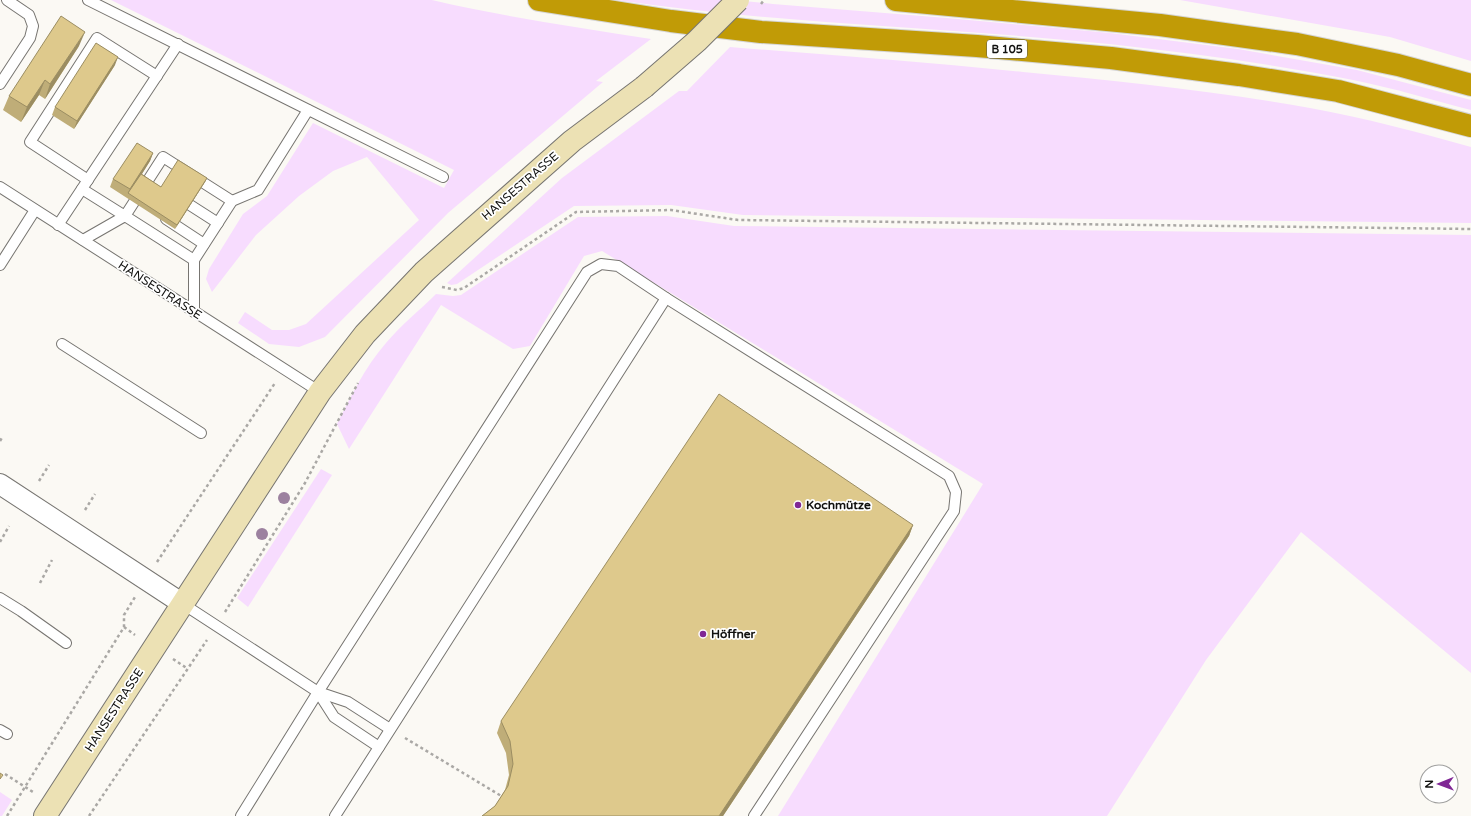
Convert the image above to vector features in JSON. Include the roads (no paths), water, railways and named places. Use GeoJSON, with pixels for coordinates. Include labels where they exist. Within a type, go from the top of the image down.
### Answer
{"type":"FeatureCollection","features":[{"type":"Feature","properties":{"kind":"highway","name":"B 105"},"geometry":{"type":"LineString","coordinates":[[539,0],[671,21],[761,32],[977,46],[1126,60],[1239,75],[1338,91],[1471,126]]}},
{"type":"Feature","properties":{"kind":"highway"},"geometry":{"type":"LineString","coordinates":[[896,0],[1160,25],[1258,38],[1297,44],[1398,65],[1471,85]]}},
{"type":"Feature","properties":{"kind":"street","name":"HANSESTRASSE"},"geometry":{"type":"LineString","coordinates":[[49,810],[320,392],[365,334],[424,272],[572,141],[644,87],[697,41],[738,0]]}},
{"type":"Feature","properties":{"kind":"street"},"geometry":{"type":"LineString","coordinates":[[0,484],[183,604]]}},
{"type":"Feature","properties":{"kind":"lane"},"geometry":{"type":"LineString","coordinates":[[0,84],[30,38],[33,26],[29,15],[6,0]]}},
{"type":"Feature","properties":{"kind":"lane"},"geometry":{"type":"LineString","coordinates":[[88,0],[443,177]]}},
{"type":"Feature","properties":{"kind":"lane"},"geometry":{"type":"LineString","coordinates":[[88,180],[30,142],[97,38],[157,76]]}},
{"type":"Feature","properties":{"kind":"lane"},"geometry":{"type":"LineString","coordinates":[[58,225],[178,44]]}},
{"type":"Feature","properties":{"kind":"lane"},"geometry":{"type":"LineString","coordinates":[[194,312],[194,260],[232,201],[258,190],[308,110]]}},
{"type":"Feature","properties":{"kind":"lane"},"geometry":{"type":"LineString","coordinates":[[83,240],[125,216],[139,202],[152,181],[163,157],[232,201]]}},
{"type":"Feature","properties":{"kind":"lane","name":"HANSESTRASSE"},"geometry":{"type":"LineString","coordinates":[[0,187],[320,392]]}},
{"type":"Feature","properties":{"kind":"lane"},"geometry":{"type":"LineString","coordinates":[[82,189],[194,260]]}},
{"type":"Feature","properties":{"kind":"lane"},"geometry":{"type":"LineString","coordinates":[[168,191],[218,223]]}},
{"type":"Feature","properties":{"kind":"lane"},"geometry":{"type":"LineString","coordinates":[[0,265],[36,210]]}},
{"type":"Feature","properties":{"kind":"lane"},"geometry":{"type":"LineString","coordinates":[[154,212],[204,244]]}},
{"type":"Feature","properties":{"kind":"lane"},"geometry":{"type":"LineString","coordinates":[[241,816],[318,692],[587,272],[601,264],[618,266],[666,298],[949,476],[956,492],[954,511],[754,816]]}},
{"type":"Feature","properties":{"kind":"lane"},"geometry":{"type":"LineString","coordinates":[[335,816],[666,298]]}},
{"type":"Feature","properties":{"kind":"lane"},"geometry":{"type":"LineString","coordinates":[[62,344],[201,433]]}},
{"type":"Feature","properties":{"kind":"lane"},"geometry":{"type":"LineString","coordinates":[[0,598],[66,643]]}},
{"type":"Feature","properties":{"kind":"lane"},"geometry":{"type":"LineString","coordinates":[[183,604],[318,692],[348,702],[390,729]]}},
{"type":"Feature","properties":{"kind":"lane"},"geometry":{"type":"LineString","coordinates":[[318,692],[334,717],[379,747]]}},
{"type":"Feature","properties":{"kind":"place","name":"Kochmütze"},"geometry":{"type":"Point","coordinates":[798,505]}},
{"type":"Feature","properties":{"kind":"place","name":"Höffner"},"geometry":{"type":"Point","coordinates":[703,634]}}]}
